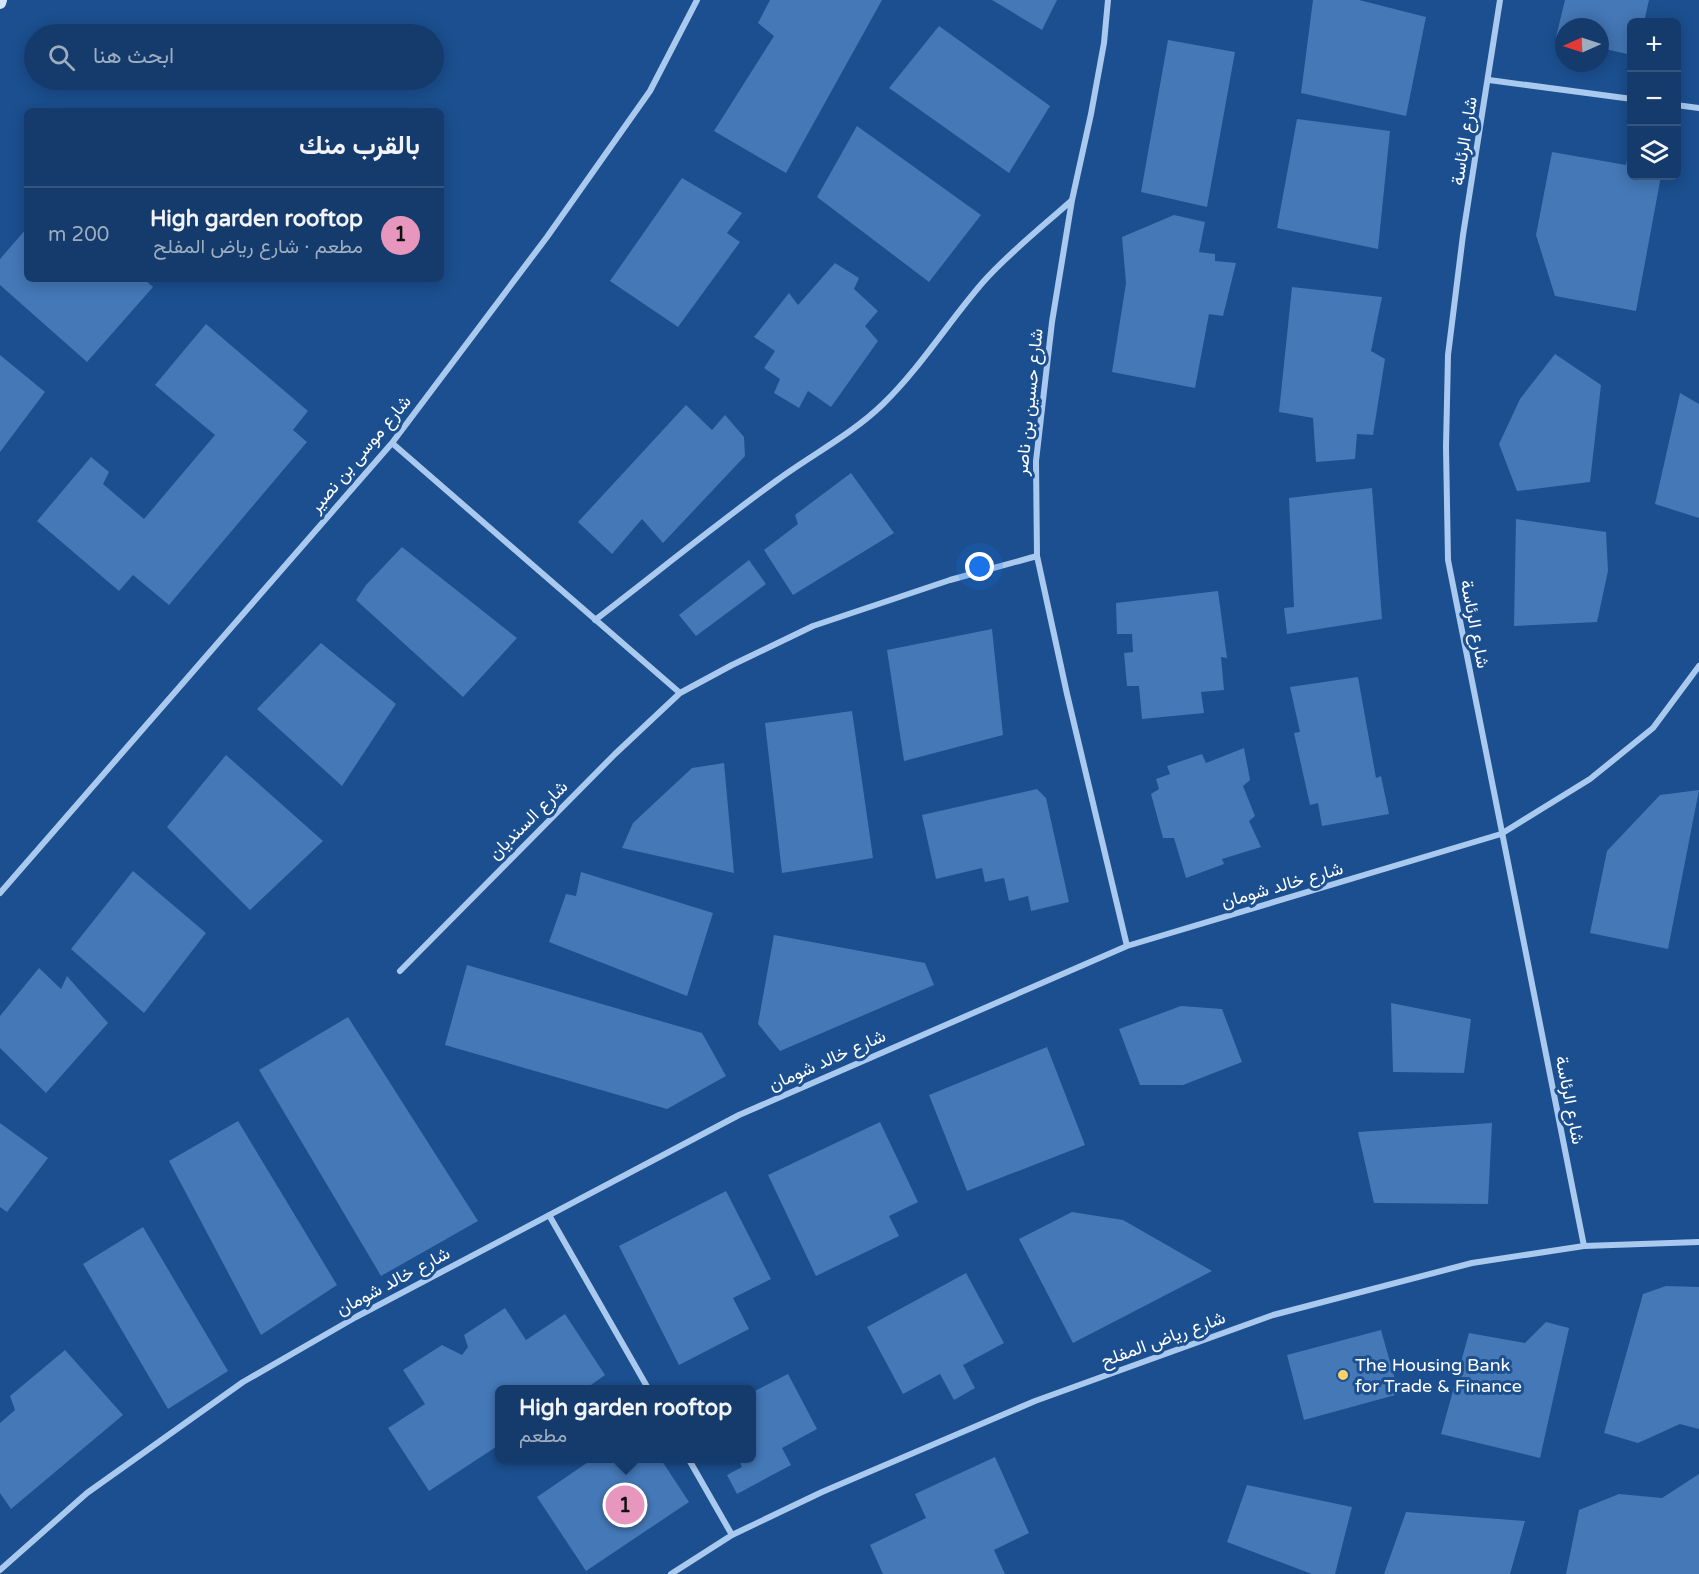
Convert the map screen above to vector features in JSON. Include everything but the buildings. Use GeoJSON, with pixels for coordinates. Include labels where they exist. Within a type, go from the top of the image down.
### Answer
{"type":"FeatureCollection","features":[{"type":"Feature","properties":{"kind":"street","name":"شارع موسى بن نصير"},"geometry":{"type":"LineString","coordinates":[[0,893],[392,443],[547,237],[650,91],[698,0]]}},
{"type":"Feature","properties":{"kind":"street","name":"شارع حسين بن ناصر"},"geometry":{"type":"LineString","coordinates":[[1108,0],[1104,43],[1072,200],[1052,322],[1036,461],[1037,556],[1127,946]]}},
{"type":"Feature","properties":{"kind":"street","name":"شارع الرئاسة"},"geometry":{"type":"LineString","coordinates":[[1500,0],[1463,235],[1449,355],[1446,447],[1448,560],[1584,1246]]}},
{"type":"Feature","properties":{"kind":"street"},"geometry":{"type":"LineString","coordinates":[[1489,80],[1627,98]]}},
{"type":"Feature","properties":{"kind":"street"},"geometry":{"type":"LineString","coordinates":[[1681,106],[1699,108]]}},
{"type":"Feature","properties":{"kind":"street"},"geometry":{"type":"LineString","coordinates":[[595,620],[724,520],[846,434],[882,405],[911,374],[949,322],[986,278],[1072,200]]}},
{"type":"Feature","properties":{"kind":"street"},"geometry":{"type":"LineString","coordinates":[[392,443],[680,693]]}},
{"type":"Feature","properties":{"kind":"street","name":"شارع السنديان"},"geometry":{"type":"LineString","coordinates":[[400,971],[615,754],[680,693],[732,664],[813,626],[950,580],[1037,556]]}},
{"type":"Feature","properties":{"kind":"street","name":"شارع خالد شومان"},"geometry":{"type":"LineString","coordinates":[[0,1570],[87,1493],[243,1382],[356,1317],[739,1115],[1127,946],[1501,834],[1590,779],[1653,728],[1699,666]]}},
{"type":"Feature","properties":{"kind":"street"},"geometry":{"type":"LineString","coordinates":[[549,1215],[647,1385]]}},
{"type":"Feature","properties":{"kind":"street","name":"شارع رياض المفلح"},"geometry":{"type":"LineString","coordinates":[[671,1574],[732,1535],[822,1492],[1035,1401],[1273,1315],[1472,1263],[1584,1246],[1699,1242]]}},
{"type":"Feature","properties":{"kind":"street"},"geometry":{"type":"LineString","coordinates":[[691,1463],[732,1535]]}},
{"type":"Feature","properties":{"kind":"place","name":"The Housing Bank for Trade & Finance"},"geometry":{"type":"Point","coordinates":[1343,1375]}},
{"type":"Feature","properties":{"kind":"place","name":"High garden rooftop"},"geometry":{"type":"Point","coordinates":[625,1505]}}]}
